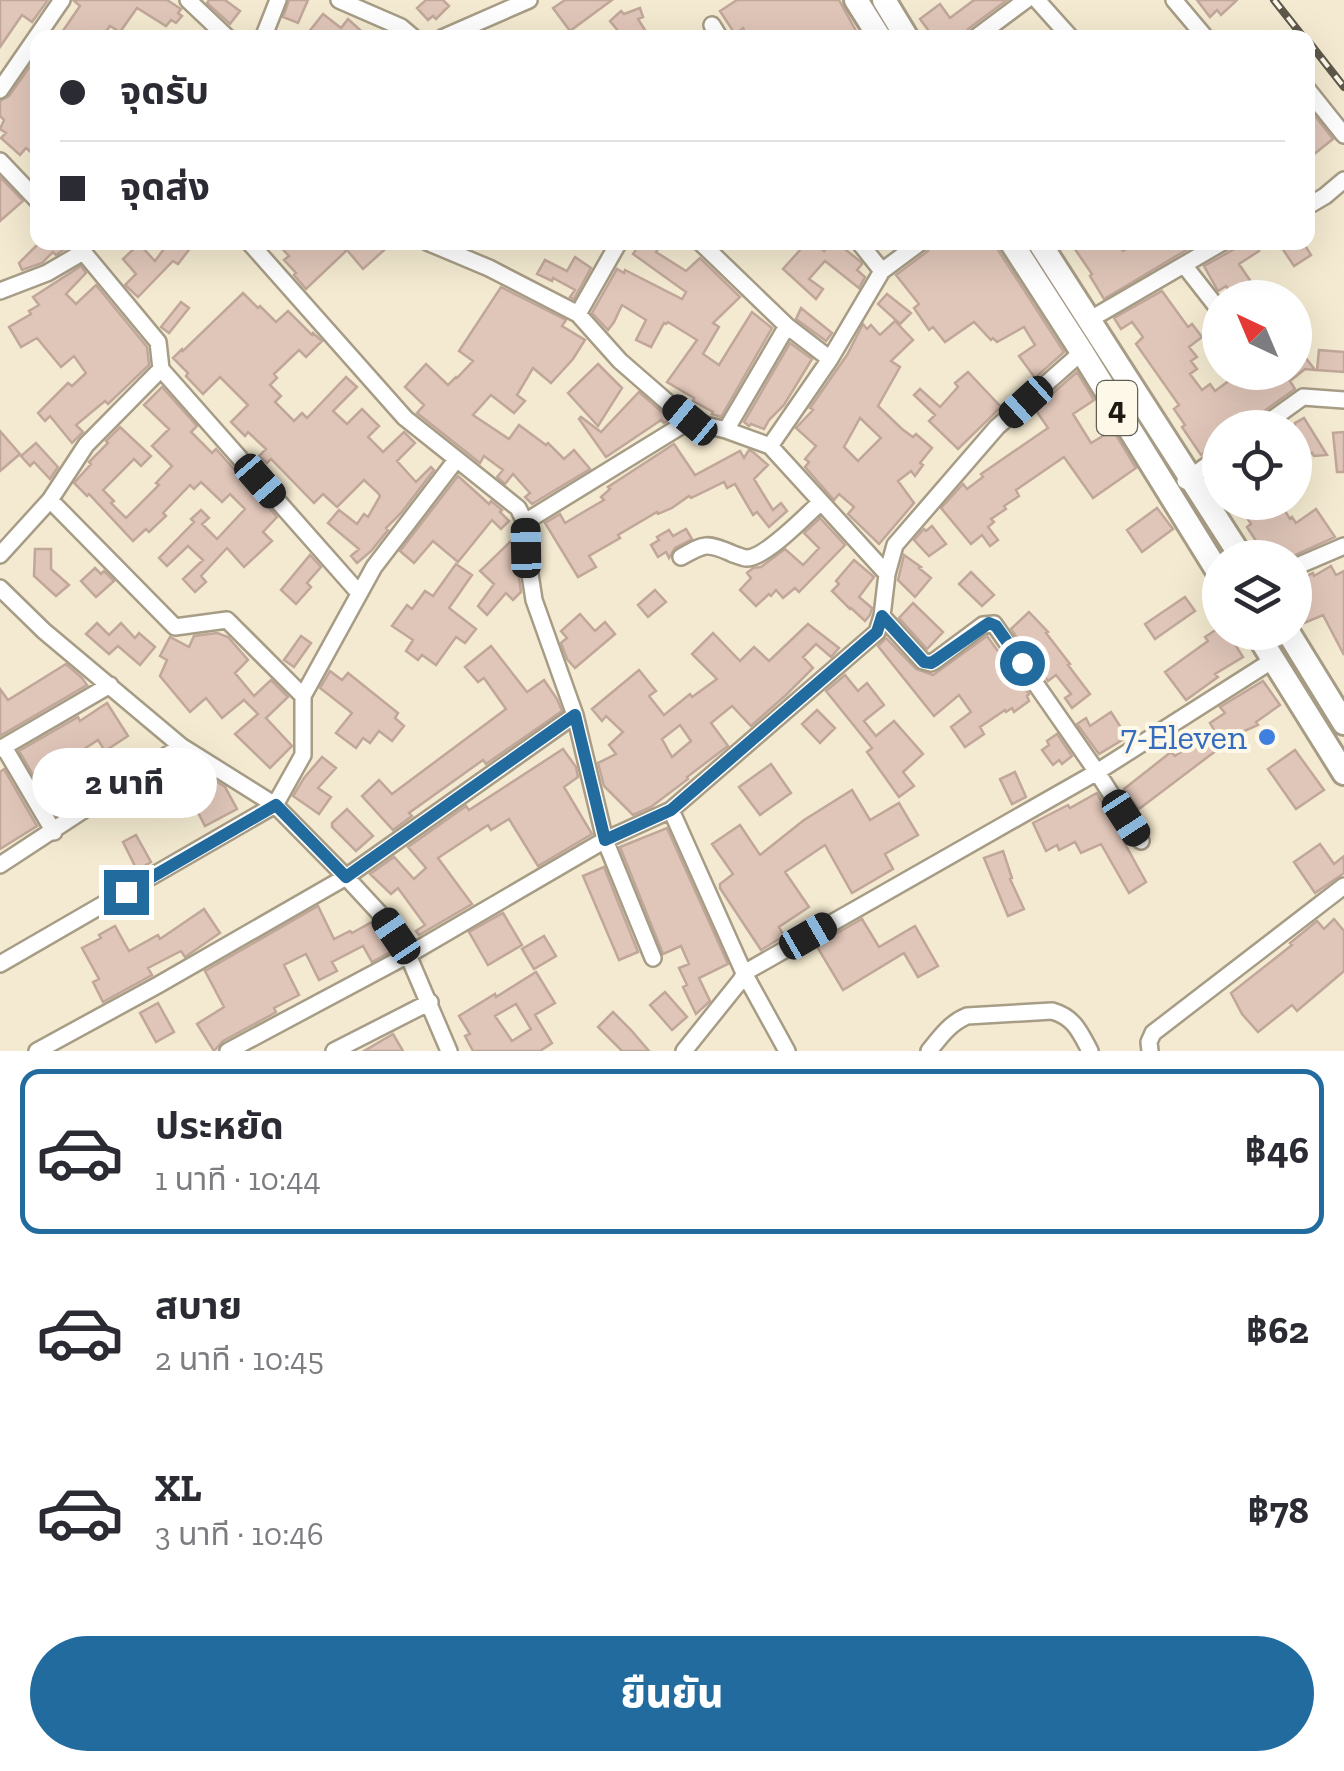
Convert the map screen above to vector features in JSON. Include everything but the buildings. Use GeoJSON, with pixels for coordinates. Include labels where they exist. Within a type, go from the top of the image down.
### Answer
{"type":"FeatureCollection","features":[{"type":"Feature","properties":{"kind":"highway"},"geometry":{"type":"LineString","coordinates":[[856,0],[875,30]]}},
{"type":"Feature","properties":{"kind":"highway"},"geometry":{"type":"LineString","coordinates":[[884,0],[902,30]]}},
{"type":"Feature","properties":{"kind":"highway","name":"4"},"geometry":{"type":"LineString","coordinates":[[1015,250],[1202,546]]}},
{"type":"Feature","properties":{"kind":"highway","name":"4"},"geometry":{"type":"LineString","coordinates":[[1044,250],[1231,540]]}},
{"type":"Feature","properties":{"kind":"highway"},"geometry":{"type":"LineString","coordinates":[[1267,650],[1344,773]]}},
{"type":"Feature","properties":{"kind":"highway"},"geometry":{"type":"LineString","coordinates":[[1299,650],[1344,723]]}},
{"type":"Feature","properties":{"kind":"street"},"geometry":{"type":"LineString","coordinates":[[41,30],[62,0]]}},
{"type":"Feature","properties":{"kind":"street"},"geometry":{"type":"LineString","coordinates":[[188,0],[220,30]]}},
{"type":"Feature","properties":{"kind":"street"},"geometry":{"type":"LineString","coordinates":[[266,30],[278,0]]}},
{"type":"Feature","properties":{"kind":"street"},"geometry":{"type":"LineString","coordinates":[[339,0],[369,6],[405,30]]}},
{"type":"Feature","properties":{"kind":"street"},"geometry":{"type":"LineString","coordinates":[[460,30],[528,0]]}},
{"type":"Feature","properties":{"kind":"street"},"geometry":{"type":"LineString","coordinates":[[986,30],[1026,0]]}},
{"type":"Feature","properties":{"kind":"street"},"geometry":{"type":"LineString","coordinates":[[1037,0],[1064,30]]}},
{"type":"Feature","properties":{"kind":"street"},"geometry":{"type":"LineString","coordinates":[[1174,0],[1199,30]]}},
{"type":"Feature","properties":{"kind":"street"},"geometry":{"type":"LineString","coordinates":[[0,90],[30,46]]}},
{"type":"Feature","properties":{"kind":"street"},"geometry":{"type":"LineString","coordinates":[[1315,99],[1344,135]]}},
{"type":"Feature","properties":{"kind":"street"},"geometry":{"type":"LineString","coordinates":[[0,162],[30,193]]}},
{"type":"Feature","properties":{"kind":"street"},"geometry":{"type":"LineString","coordinates":[[1315,202],[1344,180]]}},
{"type":"Feature","properties":{"kind":"street"},"geometry":{"type":"LineString","coordinates":[[0,291],[47,272],[75,250]]}},
{"type":"Feature","properties":{"kind":"street"},"geometry":{"type":"LineString","coordinates":[[81,250],[158,342],[162,369],[358,593]]}},
{"type":"Feature","properties":{"kind":"street"},"geometry":{"type":"LineString","coordinates":[[256,250],[405,418],[518,508],[525,522],[534,600],[575,715],[605,840],[653,958]]}},
{"type":"Feature","properties":{"kind":"street"},"geometry":{"type":"LineString","coordinates":[[446,250],[578,314],[620,361],[690,420],[770,446],[887,574]]}},
{"type":"Feature","properties":{"kind":"street"},"geometry":{"type":"LineString","coordinates":[[578,314],[614,250]]}},
{"type":"Feature","properties":{"kind":"street"},"geometry":{"type":"LineString","coordinates":[[708,250],[786,326],[830,358]]}},
{"type":"Feature","properties":{"kind":"street"},"geometry":{"type":"LineString","coordinates":[[865,250],[882,272]]}},
{"type":"Feature","properties":{"kind":"street"},"geometry":{"type":"LineString","coordinates":[[770,446],[882,272],[911,250]]}},
{"type":"Feature","properties":{"kind":"street"},"geometry":{"type":"LineString","coordinates":[[1089,320],[1209,250]]}},
{"type":"Feature","properties":{"kind":"street"},"geometry":{"type":"LineString","coordinates":[[1184,265],[1202,288]]}},
{"type":"Feature","properties":{"kind":"street"},"geometry":{"type":"LineString","coordinates":[[726,430],[786,326]]}},
{"type":"Feature","properties":{"kind":"street"},"geometry":{"type":"LineString","coordinates":[[228,1051],[408,955],[605,840],[671,810],[877,632],[895,545],[998,427],[1082,352]]}},
{"type":"Feature","properties":{"kind":"street"},"geometry":{"type":"LineString","coordinates":[[0,556],[50,500],[86,445],[162,369]]}},
{"type":"Feature","properties":{"kind":"street"},"geometry":{"type":"LineString","coordinates":[[1285,410],[1303,397],[1344,400]]}},
{"type":"Feature","properties":{"kind":"street"},"geometry":{"type":"LineString","coordinates":[[525,522],[690,420]]}},
{"type":"Feature","properties":{"kind":"street"},"geometry":{"type":"LineString","coordinates":[[0,964],[276,805],[302,755],[302,696],[374,567],[456,460]]}},
{"type":"Feature","properties":{"kind":"street"},"geometry":{"type":"LineString","coordinates":[[1169,492],[1202,469]]}},
{"type":"Feature","properties":{"kind":"street"},"geometry":{"type":"LineString","coordinates":[[50,500],[175,627],[226,620],[302,696]]}},
{"type":"Feature","properties":{"kind":"street"},"geometry":{"type":"LineString","coordinates":[[681,557],[711,544],[746,558],[756,556],[821,502]]}},
{"type":"Feature","properties":{"kind":"street"},"geometry":{"type":"LineString","coordinates":[[1312,560],[1344,546]]}},
{"type":"Feature","properties":{"kind":"street"},"geometry":{"type":"LineString","coordinates":[[0,588],[44,631],[181,746],[276,805],[346,877],[383,917],[408,955],[449,1051]]}},
{"type":"Feature","properties":{"kind":"street"},"geometry":{"type":"LineString","coordinates":[[882,616],[928,663],[984,625],[994,624],[1141,842]]}},
{"type":"Feature","properties":{"kind":"street"},"geometry":{"type":"LineString","coordinates":[[684,1051],[744,973],[1097,772],[1273,660]]}},
{"type":"Feature","properties":{"kind":"street"},"geometry":{"type":"LineString","coordinates":[[54,832],[2,748],[110,686]]}},
{"type":"Feature","properties":{"kind":"street"},"geometry":{"type":"LineString","coordinates":[[36,1051],[346,877],[575,715]]}},
{"type":"Feature","properties":{"kind":"street"},"geometry":{"type":"LineString","coordinates":[[0,865],[181,746]]}},
{"type":"Feature","properties":{"kind":"street"},"geometry":{"type":"LineString","coordinates":[[671,810],[744,973],[787,1051]]}},
{"type":"Feature","properties":{"kind":"street"},"geometry":{"type":"LineString","coordinates":[[1150,1051],[1152,1033],[1344,886]]}},
{"type":"Feature","properties":{"kind":"street"},"geometry":{"type":"LineString","coordinates":[[334,1051],[430,1002]]}},
{"type":"Feature","properties":{"kind":"street"},"geometry":{"type":"LineString","coordinates":[[929,1051],[945,1031],[967,1016],[1052,1012],[1065,1014],[1075,1023],[1090,1051]]}},
{"type":"Feature","properties":{"kind":"railway"},"geometry":{"type":"LineString","coordinates":[[1274,0],[1298,30]]}},
{"type":"Feature","properties":{"kind":"railway"},"geometry":{"type":"LineString","coordinates":[[1315,50],[1344,87]]}},
{"type":"Feature","properties":{"kind":"place","name":"7-Eleven"},"geometry":{"type":"Point","coordinates":[1267,737]}},
{"type":"Feature","properties":{"kind":"route"},"geometry":{"type":"LineString","coordinates":[[126,892],[276,805],[346,877],[575,715],[605,840],[671,810],[877,632],[882,616],[924,662],[936,660],[989,623],[996,626],[1022,663]]}}]}
